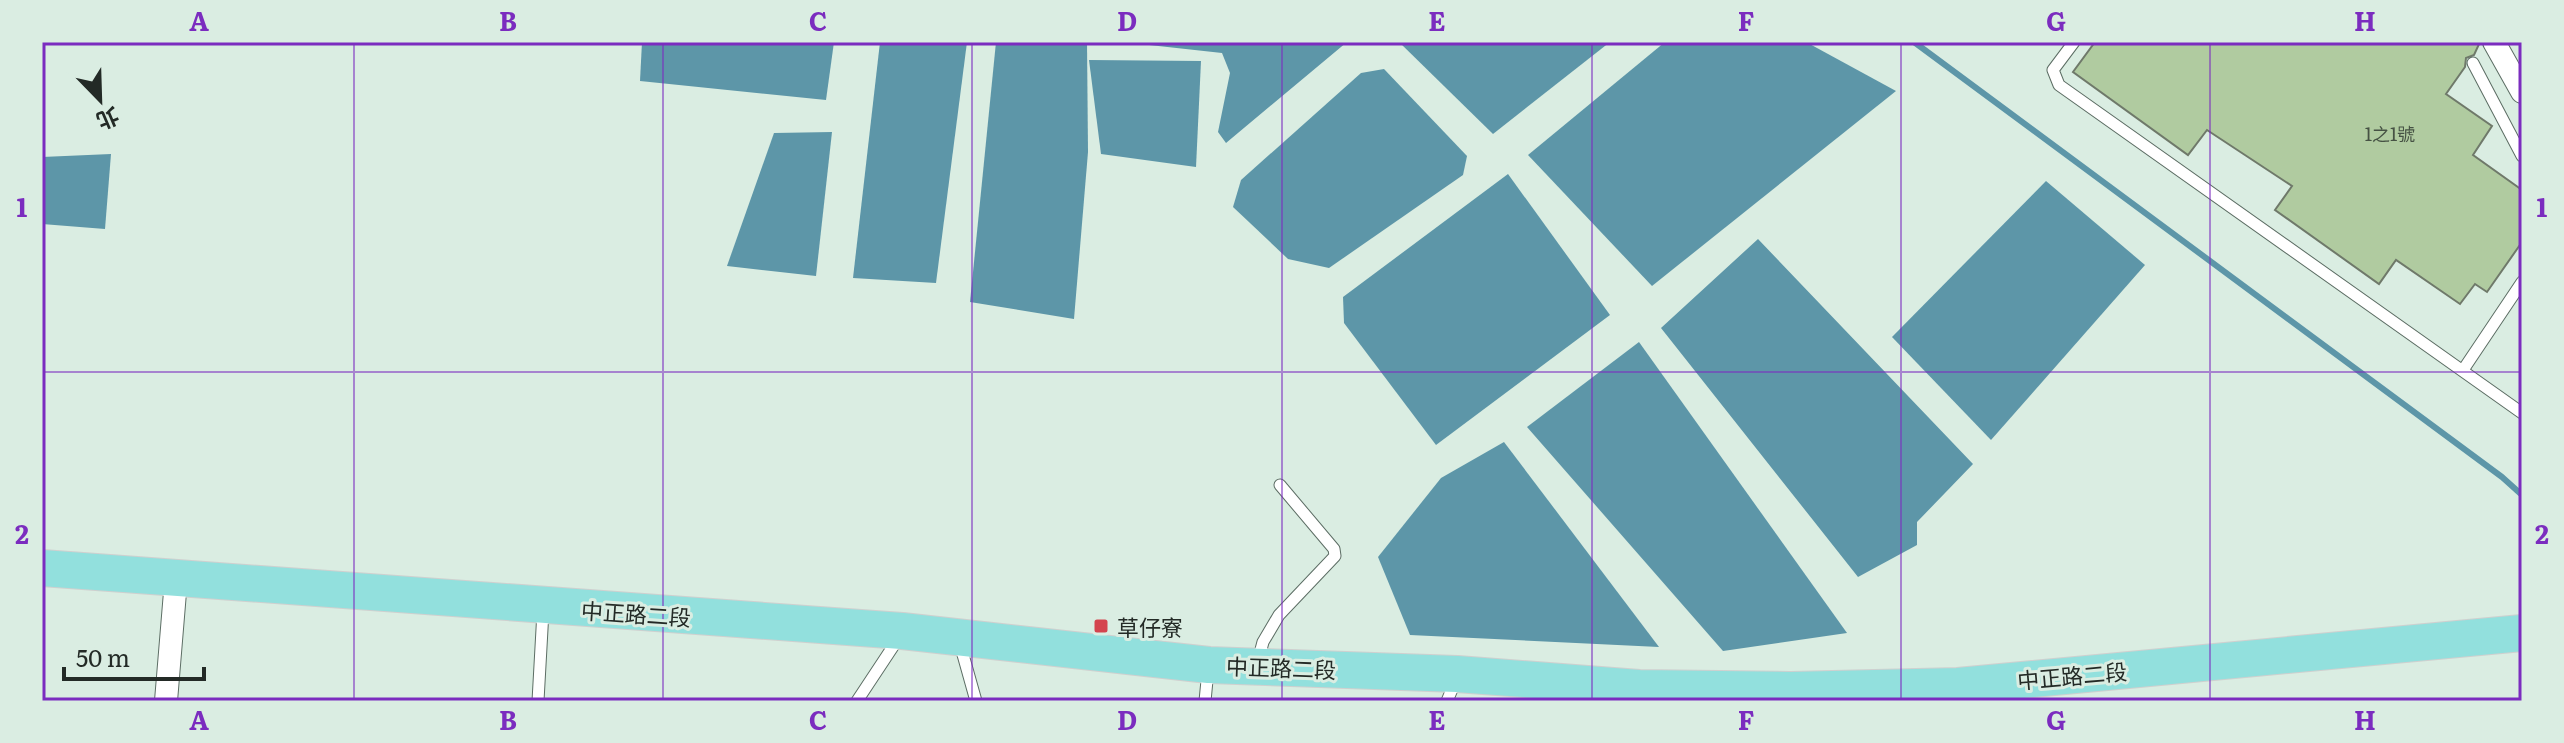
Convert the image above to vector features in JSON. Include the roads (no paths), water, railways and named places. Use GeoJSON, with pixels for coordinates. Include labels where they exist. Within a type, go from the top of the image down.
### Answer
{"type":"FeatureCollection","features":[{"type":"Feature","properties":{"kind":"main road","name":"中正路二段"},"geometry":{"type":"LineString","coordinates":[[42,568],[902,631],[1209,665],[1256,665],[1452,688],[1957,693],[2522,633]]}},
{"type":"Feature","properties":{"kind":"street"},"geometry":{"type":"LineString","coordinates":[[2494,42],[2522,92]]}},
{"type":"Feature","properties":{"kind":"street"},"geometry":{"type":"LineString","coordinates":[[166,701],[176,580]]}},
{"type":"Feature","properties":{"kind":"lane"},"geometry":{"type":"LineString","coordinates":[[2074,42],[2053,70],[2059,85],[2522,413]]}},
{"type":"Feature","properties":{"kind":"lane"},"geometry":{"type":"LineString","coordinates":[[2473,63],[2522,156]]}},
{"type":"Feature","properties":{"kind":"lane"},"geometry":{"type":"LineString","coordinates":[[2463,370],[2522,282]]}},
{"type":"Feature","properties":{"kind":"lane"},"geometry":{"type":"LineString","coordinates":[[1256,665],[1263,642],[1279,615],[1303,587],[1333,562],[1335,556],[1334,549],[1280,485]]}},
{"type":"Feature","properties":{"kind":"lane"},"geometry":{"type":"LineString","coordinates":[[538,701],[543,606]]}},
{"type":"Feature","properties":{"kind":"lane"},"geometry":{"type":"LineString","coordinates":[[857,701],[902,631]]}},
{"type":"Feature","properties":{"kind":"lane"},"geometry":{"type":"LineString","coordinates":[[958,637],[974,699]]}},
{"type":"Feature","properties":{"kind":"lane"},"geometry":{"type":"LineString","coordinates":[[1205,701],[1209,665]]}},
{"type":"Feature","properties":{"kind":"water"},"geometry":{"type":"Polygon","coordinates":[[[642,42],[834,42],[826,100],[640,81],[642,42]]]}},
{"type":"Feature","properties":{"kind":"water"},"geometry":{"type":"Polygon","coordinates":[[[880,42],[967,42],[936,283],[853,278],[880,42]]]}},
{"type":"Feature","properties":{"kind":"water"},"geometry":{"type":"Polygon","coordinates":[[[996,42],[1087,42],[1088,152],[1074,319],[970,302],[996,42]]]}},
{"type":"Feature","properties":{"kind":"water"},"geometry":{"type":"Polygon","coordinates":[[[1122,42],[1347,42],[1226,143],[1218,132],[1230,73],[1222,53],[1122,42]]]}},
{"type":"Feature","properties":{"kind":"water"},"geometry":{"type":"Polygon","coordinates":[[[1399,42],[1610,42],[1493,134],[1399,42]]]}},
{"type":"Feature","properties":{"kind":"water"},"geometry":{"type":"Polygon","coordinates":[[[1665,42],[1806,42],[1896,91],[1652,286],[1528,155],[1665,42]]]}},
{"type":"Feature","properties":{"kind":"water"},"geometry":{"type":"Polygon","coordinates":[[[1089,60],[1201,61],[1196,167],[1101,154],[1089,60]]]}},
{"type":"Feature","properties":{"kind":"water"},"geometry":{"type":"Polygon","coordinates":[[[1384,69],[1467,156],[1463,175],[1329,268],[1288,259],[1233,207],[1241,180],[1361,73],[1384,69]]]}},
{"type":"Feature","properties":{"kind":"water"},"geometry":{"type":"Polygon","coordinates":[[[832,132],[816,276],[727,266],[774,133],[832,132]]]}},
{"type":"Feature","properties":{"kind":"water"},"geometry":{"type":"Polygon","coordinates":[[[111,154],[105,229],[42,224],[42,157],[111,154]]]}},
{"type":"Feature","properties":{"kind":"water"},"geometry":{"type":"Polygon","coordinates":[[[1508,174],[1610,315],[1436,445],[1344,323],[1343,297],[1508,174]]]}},
{"type":"Feature","properties":{"kind":"water"},"geometry":{"type":"Polygon","coordinates":[[[2046,181],[2145,265],[1991,440],[1892,337],[2046,181]]]}},
{"type":"Feature","properties":{"kind":"water"},"geometry":{"type":"Polygon","coordinates":[[[1758,239],[1973,464],[1917,522],[1917,545],[1858,577],[1661,328],[1758,239]]]}},
{"type":"Feature","properties":{"kind":"water"},"geometry":{"type":"Polygon","coordinates":[[[1639,342],[1847,633],[1723,651],[1527,427],[1639,342]]]}},
{"type":"Feature","properties":{"kind":"water"},"geometry":{"type":"Polygon","coordinates":[[[1504,442],[1659,647],[1410,635],[1378,557],[1441,478],[1504,442]]]}},
{"type":"Feature","properties":{"kind":"waterway"},"geometry":{"type":"LineString","coordinates":[[1914,42],[2502,477],[2522,495]]}},
{"type":"Feature","properties":{"kind":"place","name":"草仔寮"},"geometry":{"type":"Point","coordinates":[1101,626]}}]}
